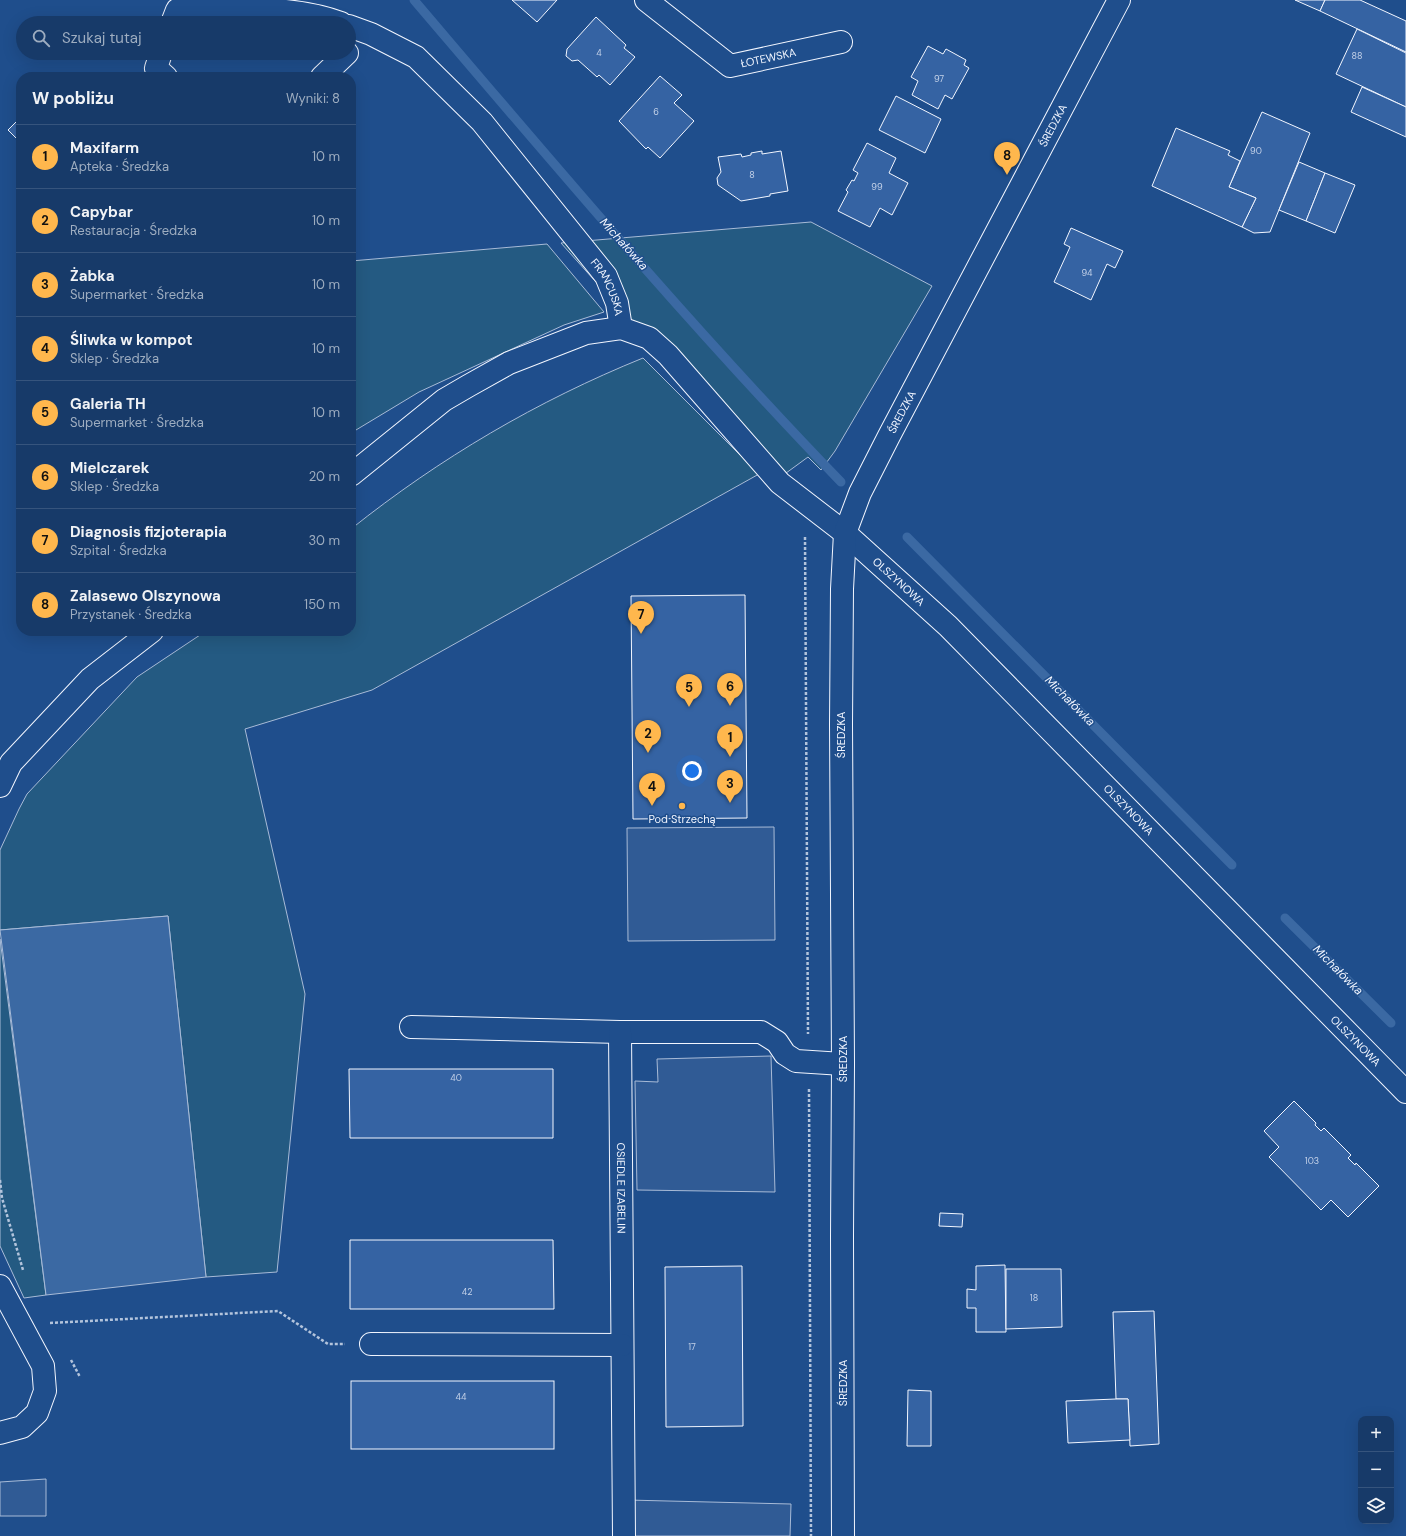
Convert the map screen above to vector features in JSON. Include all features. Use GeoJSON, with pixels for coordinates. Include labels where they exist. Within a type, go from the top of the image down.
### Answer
{"type":"FeatureCollection","features":[{"type":"Feature","properties":{"kind":"street","name":"ŁOTEWSKA"},"geometry":{"type":"LineString","coordinates":[[646,0],[730,66],[841,42]]}},
{"type":"Feature","properties":{"kind":"street","name":"ŚREDZKA"},"geometry":{"type":"LineString","coordinates":[[843,1536],[841,716],[842,589],[845,533],[860,493],[886,442],[1119,0]]}},
{"type":"Feature","properties":{"kind":"street"},"geometry":{"type":"LineString","coordinates":[[175,16],[177,10],[274,9],[308,13],[318,16]]}},
{"type":"Feature","properties":{"kind":"street","name":"FRANCUSKA"},"geometry":{"type":"LineString","coordinates":[[356,29],[371,34],[416,56],[482,122],[606,276],[617,303],[621,328],[649,338],[668,355],[780,483],[845,533]]}},
{"type":"Feature","properties":{"kind":"street"},"geometry":{"type":"LineString","coordinates":[[356,46],[371,34]]}},
{"type":"Feature","properties":{"kind":"street"},"geometry":{"type":"LineString","coordinates":[[159,60],[156,68],[160,72]]}},
{"type":"Feature","properties":{"kind":"street"},"geometry":{"type":"LineString","coordinates":[[327,72],[340,60]]}},
{"type":"Feature","properties":{"kind":"street"},"geometry":{"type":"LineString","coordinates":[[356,471],[444,400],[509,363],[586,333],[621,328]]}},
{"type":"Feature","properties":{"kind":"street","name":"OLSZYNOWA"},"geometry":{"type":"LineString","coordinates":[[845,533],[948,626],[1406,1092]]}},
{"type":"Feature","properties":{"kind":"street"},"geometry":{"type":"LineString","coordinates":[[0,786],[11,763],[90,679],[146,636]]}},
{"type":"Feature","properties":{"kind":"street"},"geometry":{"type":"LineString","coordinates":[[411,1027],[620,1032],[761,1032],[777,1042],[785,1054],[796,1061],[843,1064]]}},
{"type":"Feature","properties":{"kind":"street","name":"OSIEDLE IZABELIN"},"geometry":{"type":"LineString","coordinates":[[620,1032],[624,1536]]}},
{"type":"Feature","properties":{"kind":"street"},"geometry":{"type":"LineString","coordinates":[[0,1286],[42,1366],[45,1391],[37,1413],[22,1427],[0,1433]]}},
{"type":"Feature","properties":{"kind":"street"},"geometry":{"type":"LineString","coordinates":[[371,1344],[622,1345]]}},
{"type":"Feature","properties":{"kind":"path"},"geometry":{"type":"LineString","coordinates":[[805,536],[811,1536]]}},
{"type":"Feature","properties":{"kind":"path"},"geometry":{"type":"LineString","coordinates":[[0,1180],[2,1198],[24,1273]]}},
{"type":"Feature","properties":{"kind":"path"},"geometry":{"type":"LineString","coordinates":[[50,1323],[278,1310],[328,1344],[371,1344]]}},
{"type":"Feature","properties":{"kind":"path"},"geometry":{"type":"LineString","coordinates":[[46,1317],[54,1330]]}},
{"type":"Feature","properties":{"kind":"path"},"geometry":{"type":"LineString","coordinates":[[69,1357],[80,1377]]}},
{"type":"Feature","properties":{"kind":"shaded area"},"geometry":{"type":"Polygon","coordinates":[[[811,222],[932,286],[835,451],[821,470],[808,457],[782,476],[645,337],[561,243],[811,222]]]}},
{"type":"Feature","properties":{"kind":"shaded area"},"geometry":{"type":"Polygon","coordinates":[[[547,244],[604,312],[564,325],[419,392],[356,430],[356,261],[547,244]]]}},
{"type":"Feature","properties":{"kind":"shaded area"},"geometry":{"type":"Polygon","coordinates":[[[643,358],[759,474],[372,690],[245,729],[305,994],[277,1272],[206,1277],[168,916],[0,930],[0,850],[27,794],[137,677],[198,636],[356,636],[356,525],[419,478],[491,433],[527,412],[643,358]]]}},
{"type":"Feature","properties":{"kind":"shaded area"},"geometry":{"type":"Polygon","coordinates":[[[774,827],[775,940],[628,941],[627,828],[774,827]]]}},
{"type":"Feature","properties":{"kind":"shaded area"},"geometry":{"type":"Polygon","coordinates":[[[168,916],[206,1277],[46,1295],[0,930],[168,916]]]}},
{"type":"Feature","properties":{"kind":"shaded area"},"geometry":{"type":"Polygon","coordinates":[[[0,939],[46,1295],[24,1298],[0,1246],[0,939]]]}},
{"type":"Feature","properties":{"kind":"shaded area"},"geometry":{"type":"Polygon","coordinates":[[[771,1056],[775,1192],[637,1190],[635,1081],[658,1082],[657,1059],[771,1056]]]}},
{"type":"Feature","properties":{"kind":"shaded area"},"geometry":{"type":"Polygon","coordinates":[[[46,1479],[46,1516],[0,1516],[0,1482],[46,1479]]]}},
{"type":"Feature","properties":{"kind":"shaded area"},"geometry":{"type":"Polygon","coordinates":[[[627,1500],[791,1504],[790,1536],[626,1536],[627,1500]]]}},
{"type":"Feature","properties":{"kind":"building"},"geometry":{"type":"Polygon","coordinates":[[[512,0],[557,0],[537,22],[512,0]]]}},
{"type":"Feature","properties":{"kind":"building"},"geometry":{"type":"Polygon","coordinates":[[[1295,0],[1325,0],[1320,11],[1295,0]]]}},
{"type":"Feature","properties":{"kind":"building"},"geometry":{"type":"Polygon","coordinates":[[[1325,0],[1360,0],[1406,21],[1406,52],[1320,11],[1325,0]]]}},
{"type":"Feature","properties":{"kind":"building"},"geometry":{"type":"Polygon","coordinates":[[[596,17],[626,45],[624,48],[635,57],[610,85],[599,75],[597,77],[578,60],[572,61],[566,56],[567,49],[596,17]]]}},
{"type":"Feature","properties":{"kind":"building"},"geometry":{"type":"Polygon","coordinates":[[[1357,29],[1406,53],[1406,107],[1336,74],[1357,29]]]}},
{"type":"Feature","properties":{"kind":"building"},"geometry":{"type":"Polygon","coordinates":[[[928,46],[943,54],[946,49],[966,60],[964,65],[969,68],[952,99],[945,95],[938,109],[912,95],[918,81],[911,77],[928,46]]]}},
{"type":"Feature","properties":{"kind":"building"},"geometry":{"type":"Polygon","coordinates":[[[660,76],[682,95],[674,103],[694,121],[660,158],[648,147],[646,149],[619,121],[660,76]]]}},
{"type":"Feature","properties":{"kind":"building"},"geometry":{"type":"Polygon","coordinates":[[[1362,87],[1406,107],[1406,137],[1351,112],[1362,87]]]}},
{"type":"Feature","properties":{"kind":"building"},"geometry":{"type":"Polygon","coordinates":[[[896,96],[941,119],[925,153],[879,130],[896,96]]]}},
{"type":"Feature","properties":{"kind":"building"},"geometry":{"type":"Polygon","coordinates":[[[1262,112],[1310,133],[1270,232],[1254,233],[1242,227],[1256,198],[1229,187],[1262,112]]]}},
{"type":"Feature","properties":{"kind":"building"},"geometry":{"type":"Polygon","coordinates":[[[16,122],[16,138],[8,130],[16,122]]]}},
{"type":"Feature","properties":{"kind":"building"},"geometry":{"type":"Polygon","coordinates":[[[1176,128],[1230,151],[1228,155],[1240,161],[1229,187],[1256,198],[1242,227],[1152,186],[1176,128]]]}},
{"type":"Feature","properties":{"kind":"building"},"geometry":{"type":"Polygon","coordinates":[[[867,143],[896,158],[889,173],[908,183],[892,215],[880,208],[870,227],[838,211],[848,192],[846,190],[852,180],[854,181],[858,173],[853,170],[867,143]]]}},
{"type":"Feature","properties":{"kind":"building"},"geometry":{"type":"Polygon","coordinates":[[[762,151],[762,154],[781,151],[788,191],[741,201],[718,185],[717,178],[721,172],[718,157],[741,154],[742,157],[751,155],[751,153],[762,151]]]}},
{"type":"Feature","properties":{"kind":"building"},"geometry":{"type":"Polygon","coordinates":[[[1299,162],[1325,173],[1306,221],[1279,210],[1299,162]]]}},
{"type":"Feature","properties":{"kind":"building"},"geometry":{"type":"Polygon","coordinates":[[[1325,173],[1355,185],[1335,233],[1306,221],[1325,173]]]}},
{"type":"Feature","properties":{"kind":"building"},"geometry":{"type":"Polygon","coordinates":[[[1071,228],[1123,251],[1115,268],[1107,264],[1091,300],[1054,282],[1070,247],[1064,244],[1071,228]]]}},
{"type":"Feature","properties":{"kind":"building"},"geometry":{"type":"Polygon","coordinates":[[[745,595],[747,818],[633,819],[631,596],[745,595]]]}},
{"type":"Feature","properties":{"kind":"building"},"geometry":{"type":"Polygon","coordinates":[[[349,1069],[553,1069],[553,1138],[350,1138],[349,1069]]]}},
{"type":"Feature","properties":{"kind":"building"},"geometry":{"type":"Polygon","coordinates":[[[1294,1101],[1316,1123],[1315,1125],[1321,1131],[1324,1128],[1351,1155],[1348,1158],[1355,1165],[1356,1163],[1379,1186],[1348,1217],[1331,1200],[1321,1210],[1269,1157],[1279,1147],[1264,1131],[1294,1101]]]}},
{"type":"Feature","properties":{"kind":"building"},"geometry":{"type":"Polygon","coordinates":[[[940,1213],[963,1214],[962,1227],[939,1226],[940,1213]]]}},
{"type":"Feature","properties":{"kind":"building"},"geometry":{"type":"Polygon","coordinates":[[[350,1240],[553,1240],[554,1309],[350,1309],[350,1240]]]}},
{"type":"Feature","properties":{"kind":"building"},"geometry":{"type":"Polygon","coordinates":[[[1005,1265],[1006,1332],[976,1332],[976,1308],[967,1308],[967,1289],[976,1290],[976,1266],[1005,1265]]]}},
{"type":"Feature","properties":{"kind":"building"},"geometry":{"type":"Polygon","coordinates":[[[742,1266],[743,1426],[666,1427],[665,1267],[742,1266]]]}},
{"type":"Feature","properties":{"kind":"building"},"geometry":{"type":"Polygon","coordinates":[[[1006,1269],[1061,1269],[1062,1327],[1006,1329],[1006,1269]]]}},
{"type":"Feature","properties":{"kind":"building"},"geometry":{"type":"Polygon","coordinates":[[[1154,1311],[1159,1444],[1130,1446],[1128,1399],[1116,1399],[1113,1312],[1154,1311]]]}},
{"type":"Feature","properties":{"kind":"building"},"geometry":{"type":"Polygon","coordinates":[[[351,1381],[554,1381],[554,1449],[351,1449],[351,1381]]]}},
{"type":"Feature","properties":{"kind":"building"},"geometry":{"type":"Polygon","coordinates":[[[908,1390],[931,1391],[931,1446],[907,1446],[908,1390]]]}},
{"type":"Feature","properties":{"kind":"building"},"geometry":{"type":"Polygon","coordinates":[[[1128,1399],[1130,1440],[1068,1443],[1066,1401],[1128,1399]]]}},
{"type":"Feature","properties":{"kind":"waterway","name":"Michałówka"},"geometry":{"type":"LineString","coordinates":[[414,0],[571,184],[677,305],[841,482]]}},
{"type":"Feature","properties":{"kind":"waterway","name":"Michałówka"},"geometry":{"type":"LineString","coordinates":[[907,537],[1232,865]]}},
{"type":"Feature","properties":{"kind":"waterway","name":"Michałówka"},"geometry":{"type":"LineString","coordinates":[[1285,918],[1391,1023]]}},
{"type":"Feature","properties":{"kind":"place","name":"Zalasewo Olszynowa"},"geometry":{"type":"Point","coordinates":[1007,175]}},
{"type":"Feature","properties":{"kind":"place","name":"Diagnosis fizjoterapia"},"geometry":{"type":"Point","coordinates":[641,634]}},
{"type":"Feature","properties":{"kind":"place","name":"Mielczarek"},"geometry":{"type":"Point","coordinates":[730,706]}},
{"type":"Feature","properties":{"kind":"place","name":"Galeria TH"},"geometry":{"type":"Point","coordinates":[689,707]}},
{"type":"Feature","properties":{"kind":"place","name":"Capybar"},"geometry":{"type":"Point","coordinates":[648,753]}},
{"type":"Feature","properties":{"kind":"place","name":"Maxifarm"},"geometry":{"type":"Point","coordinates":[730,757]}},
{"type":"Feature","properties":{"kind":"place","name":"Żabka"},"geometry":{"type":"Point","coordinates":[730,803]}},
{"type":"Feature","properties":{"kind":"place","name":"Śliwka w kompot"},"geometry":{"type":"Point","coordinates":[652,806]}},
{"type":"Feature","properties":{"kind":"place","name":"Pod Strzechą"},"geometry":{"type":"Point","coordinates":[682,806]}}]}
